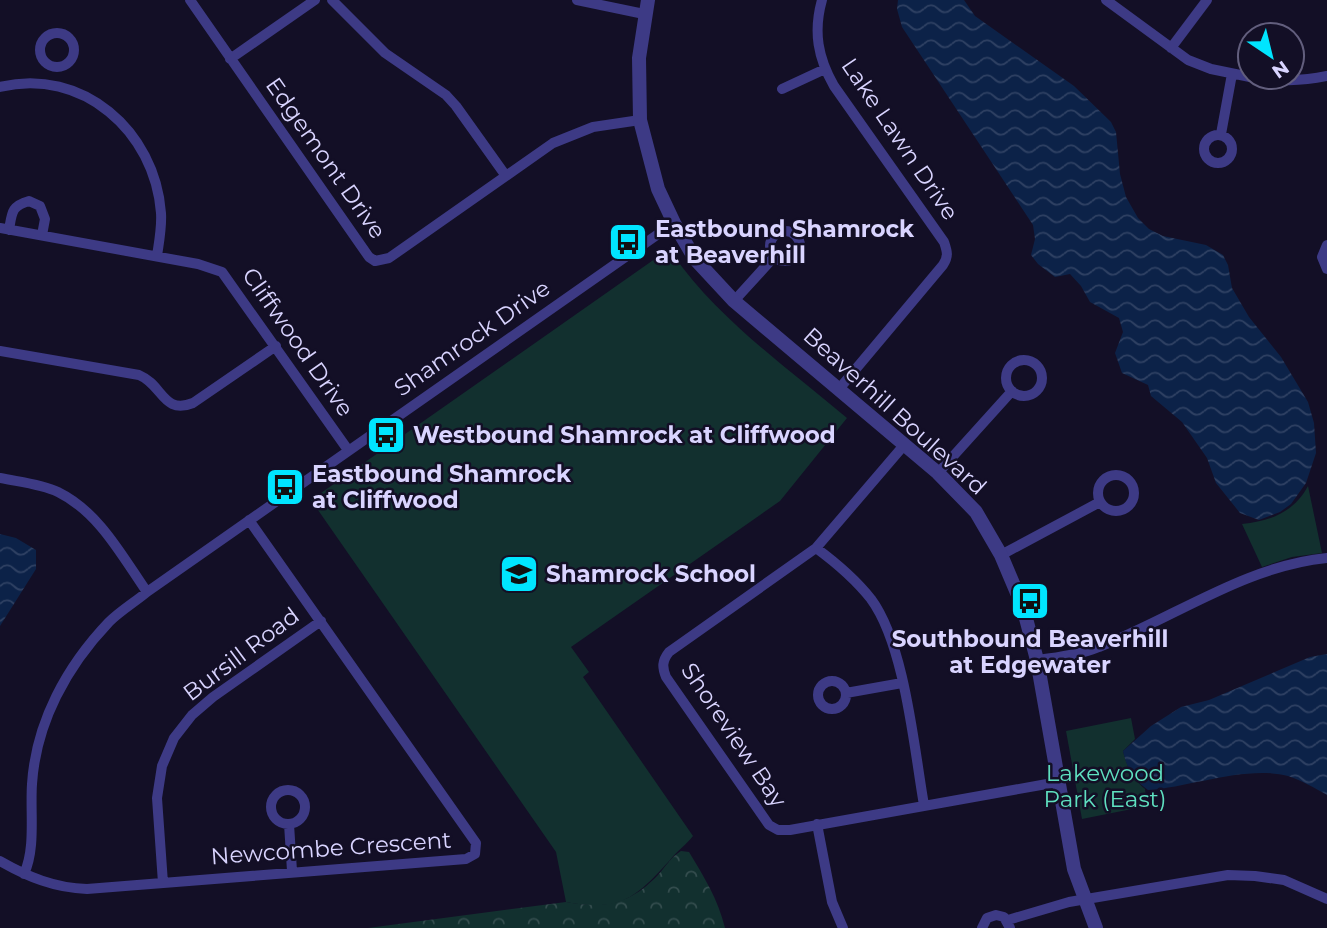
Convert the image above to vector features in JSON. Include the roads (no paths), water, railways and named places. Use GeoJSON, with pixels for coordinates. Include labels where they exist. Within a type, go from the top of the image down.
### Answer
{"type":"FeatureCollection","features":[{"type":"Feature","properties":{"kind":"street","name":"Edgemont Drive"},"geometry":{"type":"LineString","coordinates":[[190,0],[369,257],[375,261],[389,258],[553,143],[593,127],[640,120]]}},
{"type":"Feature","properties":{"kind":"street"},"geometry":{"type":"LineString","coordinates":[[230,58],[314,0]]}},
{"type":"Feature","properties":{"kind":"street"},"geometry":{"type":"LineString","coordinates":[[332,0],[385,53],[446,95],[506,176]]}},
{"type":"Feature","properties":{"kind":"street"},"geometry":{"type":"LineString","coordinates":[[577,0],[646,7]]}},
{"type":"Feature","properties":{"kind":"street","name":"Lake Lawn Drive"},"geometry":{"type":"LineString","coordinates":[[822,0],[817,30],[818,48],[825,69],[947,250],[947,259],[943,265],[839,389]]}},
{"type":"Feature","properties":{"kind":"street"},"geometry":{"type":"LineString","coordinates":[[1106,0],[1188,60],[1236,75]]}},
{"type":"Feature","properties":{"kind":"street"},"geometry":{"type":"LineString","coordinates":[[1171,48],[1207,0]]}},
{"type":"Feature","properties":{"kind":"street","name":"Beaverhill Boulevard"},"geometry":{"type":"LineString","coordinates":[[646,7],[639,58],[640,120],[658,188],[695,259],[734,301],[938,473],[976,512],[1001,555],[1023,607],[1037,660],[1074,869],[1096,928]]}},
{"type":"Feature","properties":{"kind":"street"},"geometry":{"type":"LineString","coordinates":[[51,83],[54,66]]}},
{"type":"Feature","properties":{"kind":"street"},"geometry":{"type":"LineString","coordinates":[[782,89],[825,69]]}},
{"type":"Feature","properties":{"kind":"street"},"geometry":{"type":"LineString","coordinates":[[1221,134],[1232,74]]}},
{"type":"Feature","properties":{"kind":"street"},"geometry":{"type":"LineString","coordinates":[[1306,80],[1327,76]]}},
{"type":"Feature","properties":{"kind":"street"},"geometry":{"type":"LineString","coordinates":[[0,87],[24,83],[51,83],[82,95],[108,110],[132,133],[147,158],[156,184],[162,214],[157,256]]}},
{"type":"Feature","properties":{"kind":"street","name":"Cliffwood Drive"},"geometry":{"type":"LineString","coordinates":[[42,235],[44,219],[40,206],[29,201],[18,204],[4,229],[198,264],[222,272],[348,450]]}},
{"type":"Feature","properties":{"kind":"street","name":"Shamrock Drive"},"geometry":{"type":"LineString","coordinates":[[24,874],[30,862],[32,782],[36,752],[49,711],[74,664],[111,620],[348,450],[674,223]]}},
{"type":"Feature","properties":{"kind":"street"},"geometry":{"type":"LineString","coordinates":[[1327,246],[1322,257],[1327,269]]}},
{"type":"Feature","properties":{"kind":"street"},"geometry":{"type":"LineString","coordinates":[[734,301],[774,257]]}},
{"type":"Feature","properties":{"kind":"street"},"geometry":{"type":"LineString","coordinates":[[0,351],[139,375],[155,386],[169,403],[182,407],[193,403],[276,346]]}},
{"type":"Feature","properties":{"kind":"street"},"geometry":{"type":"LineString","coordinates":[[938,473],[1012,391]]}},
{"type":"Feature","properties":{"kind":"street","name":"Shoreview Bay"},"geometry":{"type":"LineString","coordinates":[[905,444],[816,548],[669,652],[662,667],[666,677],[769,825],[778,830],[1058,782]]}},
{"type":"Feature","properties":{"kind":"street"},"geometry":{"type":"LineString","coordinates":[[0,478],[57,491],[76,503],[91,515],[110,537],[147,592]]}},
{"type":"Feature","properties":{"kind":"street"},"geometry":{"type":"LineString","coordinates":[[1001,555],[1100,502]]}},
{"type":"Feature","properties":{"kind":"street","name":"Newcombe Crescent"},"geometry":{"type":"LineString","coordinates":[[0,861],[47,883],[74,888],[466,859],[475,854],[476,843],[249,520]]}},
{"type":"Feature","properties":{"kind":"street"},"geometry":{"type":"LineString","coordinates":[[816,548],[871,600],[885,624],[897,658],[924,806]]}},
{"type":"Feature","properties":{"kind":"street"},"geometry":{"type":"LineString","coordinates":[[1037,660],[1097,649],[1269,570],[1301,561],[1327,558]]}},
{"type":"Feature","properties":{"kind":"street","name":"Bursill Road"},"geometry":{"type":"LineString","coordinates":[[163,883],[157,798],[162,766],[174,738],[192,715],[213,697],[321,621]]}},
{"type":"Feature","properties":{"kind":"street"},"geometry":{"type":"LineString","coordinates":[[846,693],[902,683]]}},
{"type":"Feature","properties":{"kind":"street"},"geometry":{"type":"LineString","coordinates":[[289,824],[292,872]]}},
{"type":"Feature","properties":{"kind":"street"},"geometry":{"type":"LineString","coordinates":[[817,824],[832,902],[843,928]]}},
{"type":"Feature","properties":{"kind":"street"},"geometry":{"type":"LineString","coordinates":[[982,928],[984,921],[991,915],[1000,915],[1009,924],[1051,906],[1228,875],[1284,880],[1327,899]]}},
{"type":"Feature","properties":{"kind":"water"},"geometry":{"type":"Polygon","coordinates":[[[898,0],[964,0],[975,16],[1074,86],[1111,122],[1116,132],[1120,174],[1126,197],[1138,218],[1149,229],[1163,236],[1206,245],[1223,255],[1228,265],[1232,288],[1249,317],[1281,357],[1308,402],[1314,423],[1316,453],[1306,483],[1291,504],[1280,512],[1259,520],[1240,513],[1216,483],[1207,458],[1182,422],[1151,396],[1148,385],[1122,373],[1115,353],[1123,332],[1119,318],[1090,302],[1070,274],[1055,277],[1031,255],[1035,239],[1033,225],[902,27],[897,9],[898,0]]]}},
{"type":"Feature","properties":{"kind":"water"},"geometry":{"type":"Polygon","coordinates":[[[0,534],[16,538],[36,550],[36,569],[0,626],[0,534]]]}},
{"type":"Feature","properties":{"kind":"water"},"geometry":{"type":"Polygon","coordinates":[[[1327,654],[1327,795],[1288,776],[1272,773],[1237,775],[1148,790],[1131,773],[1123,751],[1151,726],[1181,707],[1209,700],[1310,657],[1327,654]]]}},
{"type":"Feature","properties":{"kind":"place","name":"Eastbound Shamrock at Beaverhill"},"geometry":{"type":"Point","coordinates":[628,242]}},
{"type":"Feature","properties":{"kind":"place","name":"Westbound Shamrock at Cliffwood"},"geometry":{"type":"Point","coordinates":[386,435]}},
{"type":"Feature","properties":{"kind":"place","name":"Eastbound Shamrock at Cliffwood"},"geometry":{"type":"Point","coordinates":[285,487]}},
{"type":"Feature","properties":{"kind":"place","name":"Shamrock School"},"geometry":{"type":"Point","coordinates":[519,574]}},
{"type":"Feature","properties":{"kind":"place","name":"Southbound Beaverhill at Edgewater"},"geometry":{"type":"Point","coordinates":[1030,601]}},
{"type":"Feature","properties":{"kind":"park label","name":"Lakewood Park (East)"},"geometry":{"type":"Point","coordinates":[1105,786]}}]}
